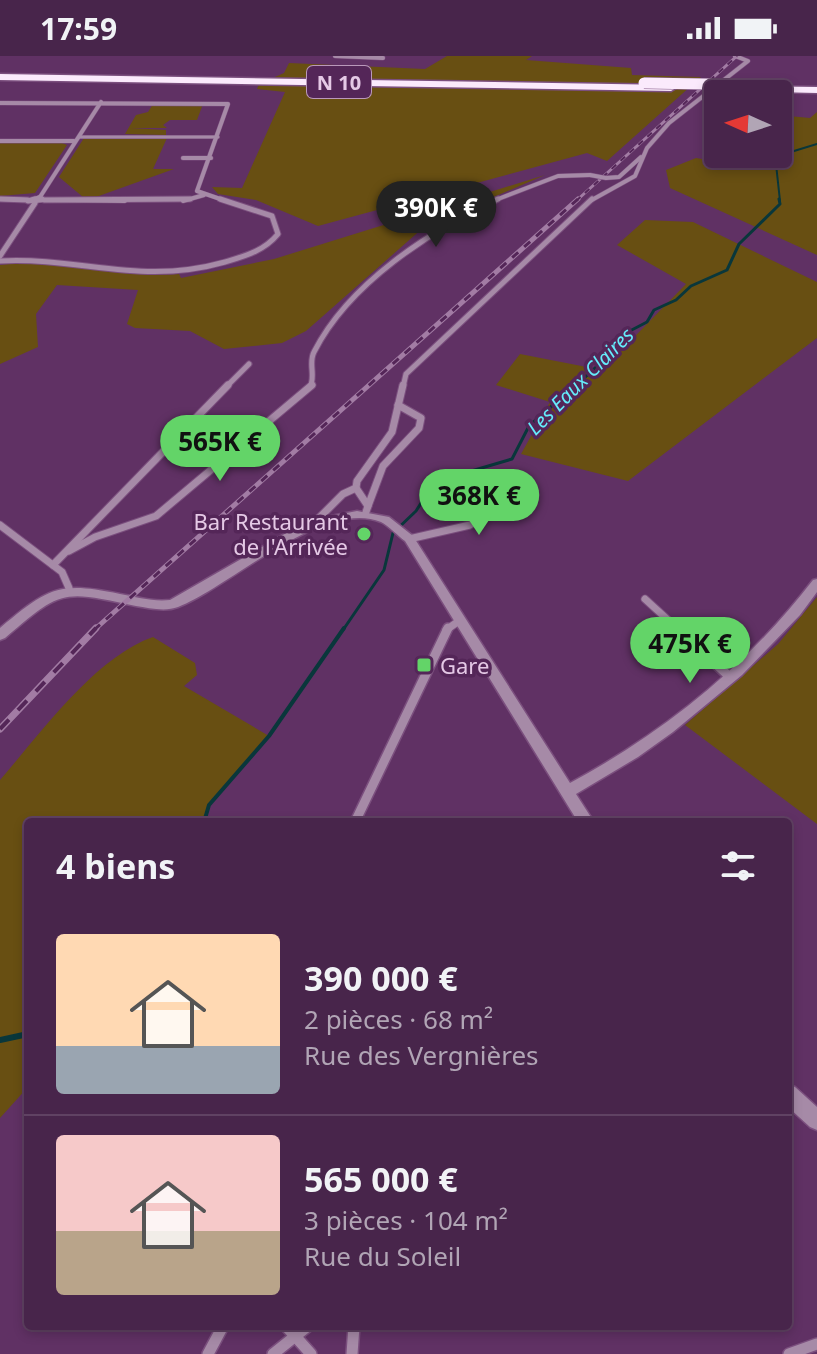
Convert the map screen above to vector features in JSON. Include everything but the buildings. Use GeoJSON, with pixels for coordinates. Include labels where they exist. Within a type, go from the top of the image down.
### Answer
{"type":"FeatureCollection","features":[{"type":"Feature","properties":{"kind":"highway","name":"N 10"},"geometry":{"type":"LineString","coordinates":[[0,75],[817,88]]}},
{"type":"Feature","properties":{"kind":"highway","name":"N 10"},"geometry":{"type":"LineString","coordinates":[[0,75],[717,89],[817,88]]}},
{"type":"Feature","properties":{"kind":"street"},"geometry":{"type":"LineString","coordinates":[[335,56],[383,58]]}},
{"type":"Feature","properties":{"kind":"street"},"geometry":{"type":"LineString","coordinates":[[53,565],[69,551],[95,537],[156,516],[304,395],[313,384],[313,352],[336,316],[439,228],[559,174],[619,177],[687,109],[731,71],[748,61],[735,56]]}},
{"type":"Feature","properties":{"kind":"street"},"geometry":{"type":"LineString","coordinates":[[42,198],[74,141],[101,102]]}},
{"type":"Feature","properties":{"kind":"street"},"geometry":{"type":"LineString","coordinates":[[0,103],[224,103],[230,106],[197,191],[272,216],[278,234],[262,250],[181,272],[134,273],[44,259],[0,259],[32,201]]}},
{"type":"Feature","properties":{"kind":"street"},"geometry":{"type":"LineString","coordinates":[[79,137],[218,137]]}},
{"type":"Feature","properties":{"kind":"street"},"geometry":{"type":"LineString","coordinates":[[0,141],[74,141]]}},
{"type":"Feature","properties":{"kind":"street"},"geometry":{"type":"LineString","coordinates":[[310,527],[343,494],[356,488],[362,472],[392,432],[402,382],[417,362],[579,209],[606,188],[635,176],[641,157]]}},
{"type":"Feature","properties":{"kind":"street"},"geometry":{"type":"LineString","coordinates":[[183,158],[211,158]]}},
{"type":"Feature","properties":{"kind":"street"},"geometry":{"type":"LineString","coordinates":[[0,199],[181,201],[204,195]]}},
{"type":"Feature","properties":{"kind":"street"},"geometry":{"type":"LineString","coordinates":[[69,551],[77,539],[249,364]]}},
{"type":"Feature","properties":{"kind":"street"},"geometry":{"type":"LineString","coordinates":[[367,509],[383,466],[419,428],[421,418],[414,411],[398,405]]}},
{"type":"Feature","properties":{"kind":"street"},"geometry":{"type":"LineString","coordinates":[[401,531],[470,525],[525,484]]}},
{"type":"Feature","properties":{"kind":"street"},"geometry":{"type":"LineString","coordinates":[[356,488],[367,509],[401,531],[583,818]]}},
{"type":"Feature","properties":{"kind":"street"},"geometry":{"type":"LineString","coordinates":[[0,635],[48,596],[69,588],[149,604],[173,604],[310,527],[367,509]]}},
{"type":"Feature","properties":{"kind":"street"},"geometry":{"type":"LineString","coordinates":[[0,525],[62,572],[69,588]]}},
{"type":"Feature","properties":{"kind":"street"},"geometry":{"type":"LineString","coordinates":[[566,792],[606,773],[730,677],[767,643],[817,583]]}},
{"type":"Feature","properties":{"kind":"street"},"geometry":{"type":"LineString","coordinates":[[645,599],[730,677]]}},
{"type":"Feature","properties":{"kind":"street"},"geometry":{"type":"LineString","coordinates":[[357,818],[440,640],[446,629],[459,621]]}},
{"type":"Feature","properties":{"kind":"street"},"geometry":{"type":"LineString","coordinates":[[792,1098],[817,1120]]}},
{"type":"Feature","properties":{"kind":"street"},"geometry":{"type":"LineString","coordinates":[[208,1354],[221,1330]]}},
{"type":"Feature","properties":{"kind":"street"},"geometry":{"type":"LineString","coordinates":[[352,1354],[354,1330]]}},
{"type":"Feature","properties":{"kind":"street"},"geometry":{"type":"LineString","coordinates":[[273,1354],[290,1331],[311,1354]]}},
{"type":"Feature","properties":{"kind":"street"},"geometry":{"type":"LineString","coordinates":[[789,1354],[817,1344]]}},
{"type":"Feature","properties":{"kind":"shaded area"},"geometry":{"type":"Polygon","coordinates":[[[447,56],[532,56],[526,60],[631,68],[632,75],[701,77],[607,161],[587,153],[318,226],[256,200],[218,194],[212,187],[242,188],[285,92],[257,89],[259,84],[284,73],[289,63],[425,69],[447,56]]]}},
{"type":"Feature","properties":{"kind":"shaded area"},"geometry":{"type":"Polygon","coordinates":[[[153,104],[203,104],[197,120],[170,120],[163,125],[167,128],[131,128],[166,130],[166,135],[125,134],[136,115],[148,112],[153,104]]]}},
{"type":"Feature","properties":{"kind":"shaded area"},"geometry":{"type":"Polygon","coordinates":[[[817,112],[817,255],[670,188],[666,170],[696,158],[704,159],[704,168],[792,168],[792,116],[810,118],[817,112]]]}},
{"type":"Feature","properties":{"kind":"shaded area"},"geometry":{"type":"Polygon","coordinates":[[[84,138],[167,138],[153,169],[174,169],[96,197],[83,197],[59,177],[84,138]]]}},
{"type":"Feature","properties":{"kind":"shaded area"},"geometry":{"type":"Polygon","coordinates":[[[0,142],[67,145],[35,193],[0,196],[0,142]]]}},
{"type":"Feature","properties":{"kind":"shaded area"},"geometry":{"type":"Polygon","coordinates":[[[545,175],[424,227],[306,331],[282,343],[224,349],[190,331],[135,328],[127,324],[138,290],[57,285],[36,314],[38,347],[0,364],[0,265],[45,264],[179,274],[181,278],[274,259],[545,175]]]}},
{"type":"Feature","properties":{"kind":"shaded area"},"geometry":{"type":"Polygon","coordinates":[[[645,220],[693,222],[817,282],[817,338],[628,481],[521,454],[550,402],[496,385],[520,354],[602,370],[686,284],[617,245],[645,220]]]}},
{"type":"Feature","properties":{"kind":"shaded area"},"geometry":{"type":"Polygon","coordinates":[[[817,597],[817,824],[685,725],[778,644],[817,597]]]}},
{"type":"Feature","properties":{"kind":"shaded area"},"geometry":{"type":"Polygon","coordinates":[[[153,637],[195,663],[197,675],[184,686],[269,736],[209,805],[205,818],[24,818],[24,1091],[0,1118],[0,780],[70,699],[110,661],[153,637]]]}},
{"type":"Feature","properties":{"kind":"waterway","name":"Les Eaux Claires"},"geometry":{"type":"LineString","coordinates":[[780,201],[776,164],[794,151],[817,144]]}},
{"type":"Feature","properties":{"kind":"waterway","name":"Les Eaux Claires"},"geometry":{"type":"LineString","coordinates":[[343,630],[384,570],[393,533],[416,511],[430,489],[451,477],[512,459],[529,426],[609,356],[624,334],[647,322],[654,310],[676,300],[691,286],[727,270],[739,244],[780,204],[779,199]]}},
{"type":"Feature","properties":{"kind":"waterway","name":"Les Eaux Claires"},"geometry":{"type":"LineString","coordinates":[[205,818],[209,805],[269,736],[344,628]]}},
{"type":"Feature","properties":{"kind":"waterway","name":"Les Eaux Claires"},"geometry":{"type":"LineString","coordinates":[[0,1040],[24,1035]]}},
{"type":"Feature","properties":{"kind":"railway"},"geometry":{"type":"LineString","coordinates":[[576,201],[737,56]]}},
{"type":"Feature","properties":{"kind":"railway"},"geometry":{"type":"LineString","coordinates":[[95,629],[578,199]]}},
{"type":"Feature","properties":{"kind":"railway"},"geometry":{"type":"LineString","coordinates":[[0,729],[95,629]]}},
{"type":"Feature","properties":{"kind":"place","name":"Bar Restaurant de l'Arrivée"},"geometry":{"type":"Point","coordinates":[364,534]}},
{"type":"Feature","properties":{"kind":"place","name":"Gare"},"geometry":{"type":"Point","coordinates":[424,665]}}]}
